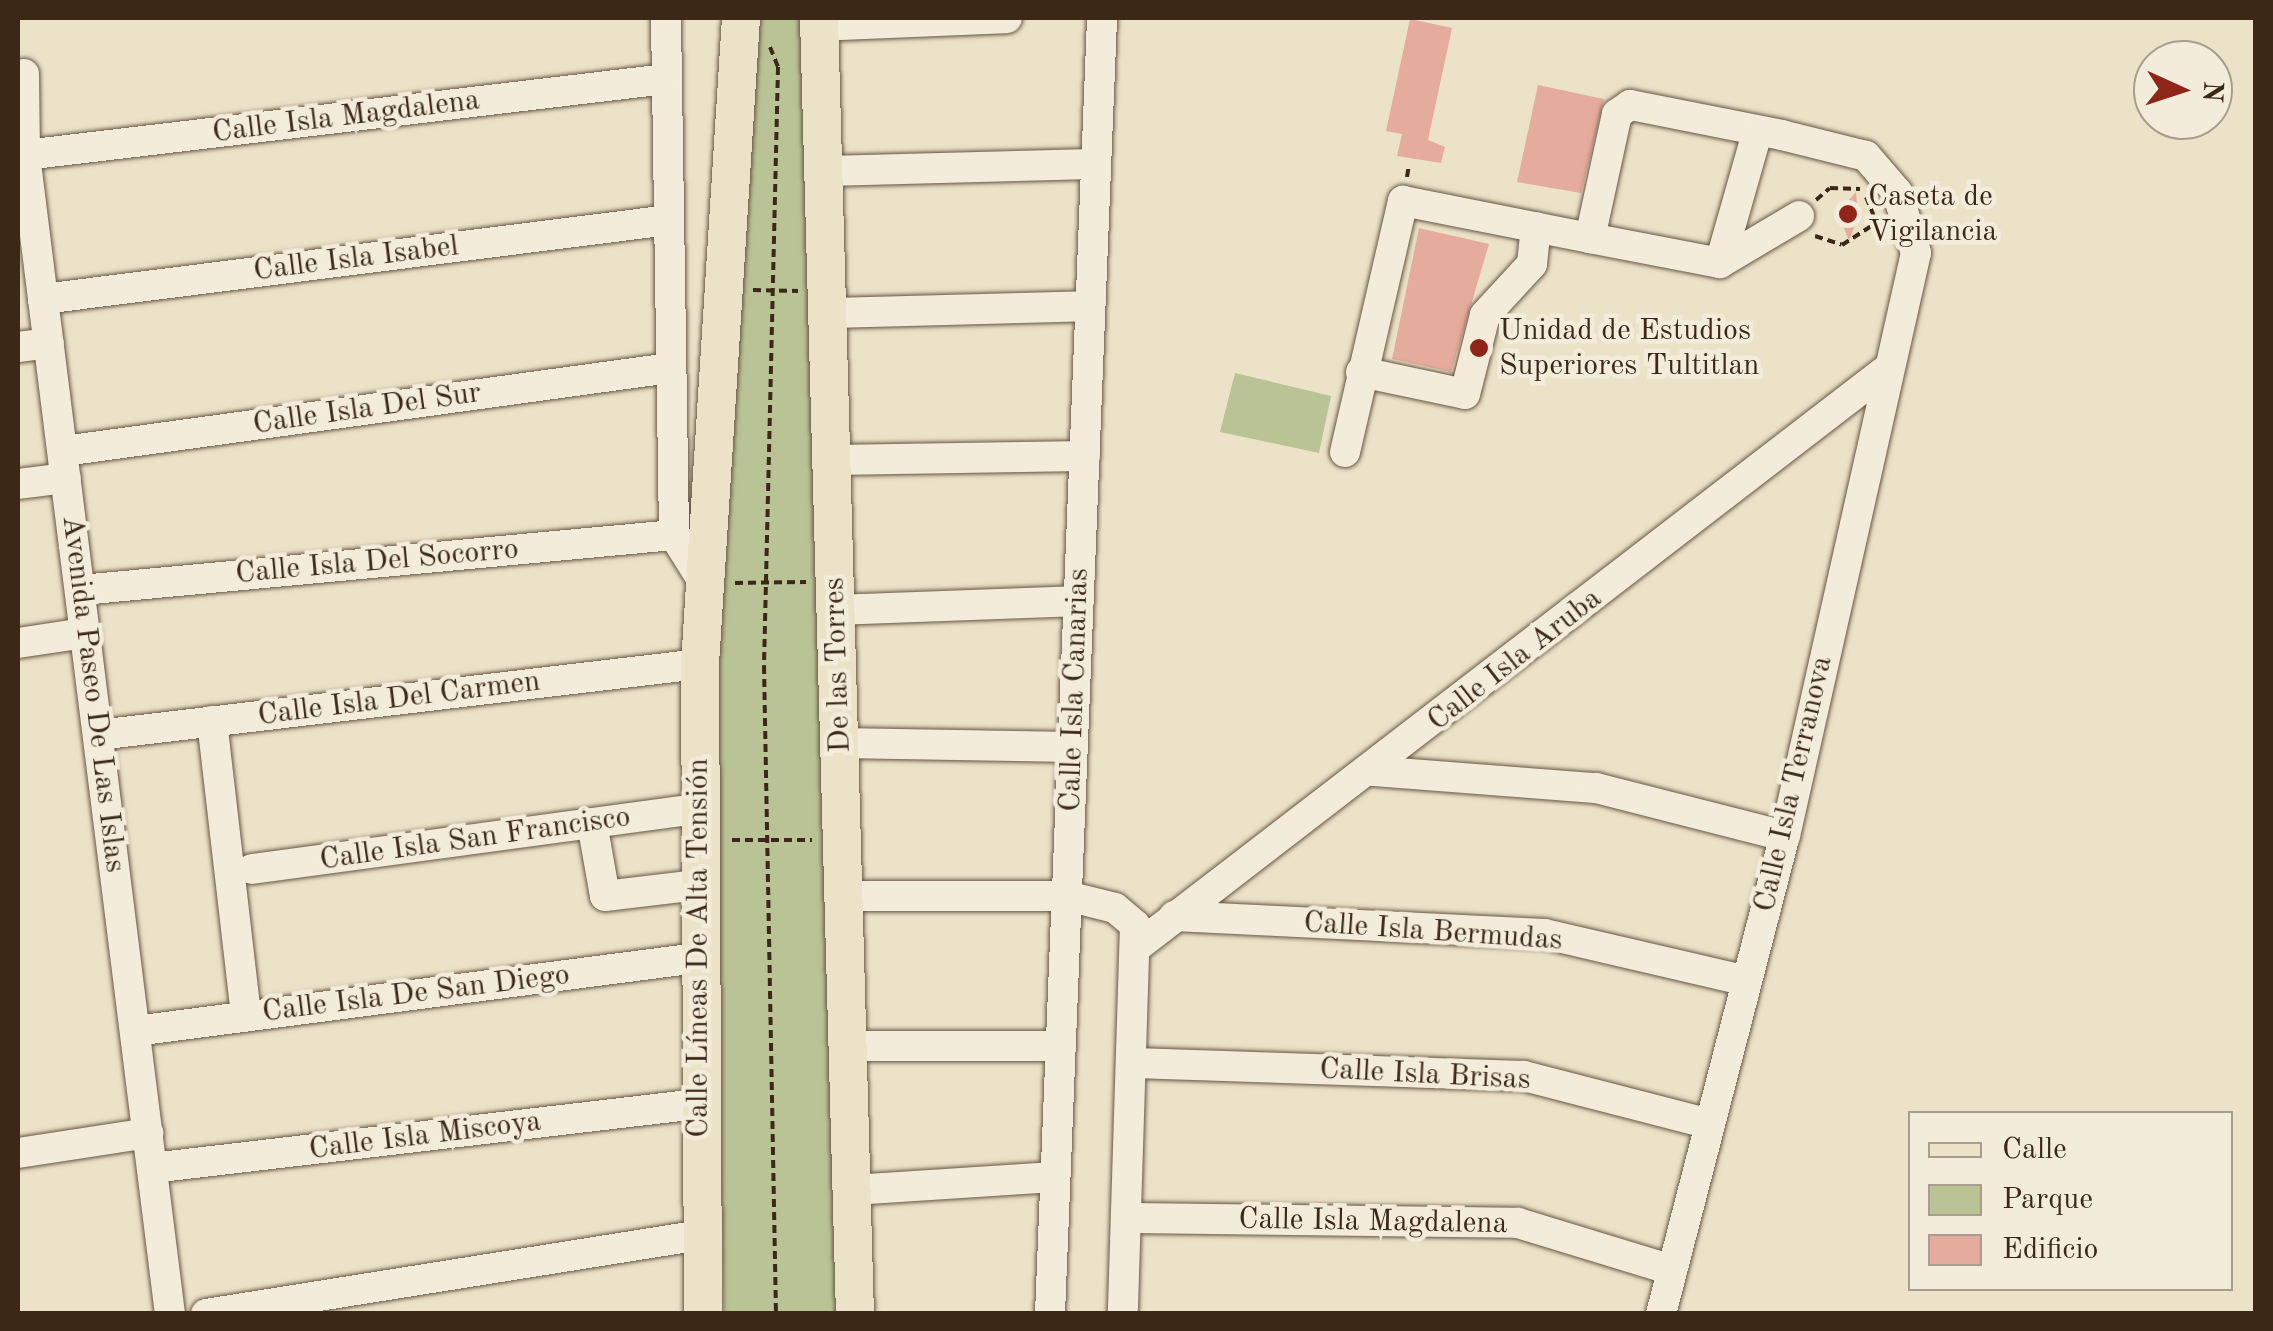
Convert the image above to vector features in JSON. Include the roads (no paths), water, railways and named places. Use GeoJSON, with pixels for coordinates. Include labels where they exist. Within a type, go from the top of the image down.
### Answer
{"type":"FeatureCollection","features":[{"type":"Feature","properties":{"kind":"main road","name":"De las Torres"},"geometry":{"type":"LineString","coordinates":[[819,22],[854,1314]]}},
{"type":"Feature","properties":{"kind":"main road","name":"Calle Líneas De Alta Tensión"},"geometry":{"type":"LineString","coordinates":[[703,1314],[697,958],[700,664],[728,290],[756,27]]}},
{"type":"Feature","properties":{"kind":"street"},"geometry":{"type":"LineString","coordinates":[[666,18],[674,535],[704,583]]}},
{"type":"Feature","properties":{"kind":"street"},"geometry":{"type":"LineString","coordinates":[[819,22],[1007,18]]}},
{"type":"Feature","properties":{"kind":"street","name":"Calle Isla Canarias"},"geometry":{"type":"LineString","coordinates":[[1050,1314],[1102,18]]}},
{"type":"Feature","properties":{"kind":"street","name":"Avenida Paseo De Las Islas"},"geometry":{"type":"LineString","coordinates":[[24,74],[24,198],[43,299],[65,464],[170,1314]]}},
{"type":"Feature","properties":{"kind":"street","name":"Calle Isla Magdalena"},"geometry":{"type":"LineString","coordinates":[[25,155],[666,78]]}},
{"type":"Feature","properties":{"kind":"street"},"geometry":{"type":"LineString","coordinates":[[1590,238],[1622,107],[1757,132],[1720,264]]}},
{"type":"Feature","properties":{"kind":"street","name":"Calle Isla Terranova"},"geometry":{"type":"LineString","coordinates":[[1661,1314],[1785,836],[1914,240],[1883,168],[1866,156],[1757,132]]}},
{"type":"Feature","properties":{"kind":"street"},"geometry":{"type":"LineString","coordinates":[[824,171],[1096,164]]}},
{"type":"Feature","properties":{"kind":"street"},"geometry":{"type":"LineString","coordinates":[[1345,452],[1345,410],[1392,276],[1403,201],[1720,264],[1798,216]]}},
{"type":"Feature","properties":{"kind":"street","name":"Calle Isla Isabel"},"geometry":{"type":"LineString","coordinates":[[43,299],[669,220]]}},
{"type":"Feature","properties":{"kind":"street"},"geometry":{"type":"LineString","coordinates":[[1361,372],[1465,394],[1485,315],[1497,309],[1498,282],[1532,264],[1536,226]]}},
{"type":"Feature","properties":{"kind":"street"},"geometry":{"type":"LineString","coordinates":[[828,302],[1090,306]]}},
{"type":"Feature","properties":{"kind":"street"},"geometry":{"type":"LineString","coordinates":[[18,347],[49,343]]}},
{"type":"Feature","properties":{"kind":"street","name":"Calle Isla Del Sur"},"geometry":{"type":"LineString","coordinates":[[18,484],[65,464],[670,368]]}},
{"type":"Feature","properties":{"kind":"street","name":"Calle Isla Aruba"},"geometry":{"type":"LineString","coordinates":[[1139,945],[1372,772],[1886,370]]}},
{"type":"Feature","properties":{"kind":"street"},"geometry":{"type":"LineString","coordinates":[[832,460],[1085,456]]}},
{"type":"Feature","properties":{"kind":"street","name":"Calle Isla Del Socorro"},"geometry":{"type":"LineString","coordinates":[[80,590],[674,535]]}},
{"type":"Feature","properties":{"kind":"street"},"geometry":{"type":"LineString","coordinates":[[836,596],[1079,601]]}},
{"type":"Feature","properties":{"kind":"street"},"geometry":{"type":"LineString","coordinates":[[18,643],[85,634]]}},
{"type":"Feature","properties":{"kind":"street","name":"Calle Isla Del Carmen"},"geometry":{"type":"LineString","coordinates":[[98,735],[700,664]]}},
{"type":"Feature","properties":{"kind":"street"},"geometry":{"type":"LineString","coordinates":[[212,720],[246,1015]]}},
{"type":"Feature","properties":{"kind":"street"},"geometry":{"type":"LineString","coordinates":[[840,743],[1073,747]]}},
{"type":"Feature","properties":{"kind":"street"},"geometry":{"type":"LineString","coordinates":[[1372,772],[1596,788],[1785,836]]}},
{"type":"Feature","properties":{"kind":"street"},"geometry":{"type":"LineString","coordinates":[[592,824],[604,896],[697,884]]}},
{"type":"Feature","properties":{"kind":"street","name":"Calle Isla San Francisco"},"geometry":{"type":"LineString","coordinates":[[252,869],[592,824],[697,824]]}},
{"type":"Feature","properties":{"kind":"street"},"geometry":{"type":"LineString","coordinates":[[844,896],[1066,896],[1129,916],[1139,945],[1123,1314]]}},
{"type":"Feature","properties":{"kind":"street","name":"Calle Isla Bermudas"},"geometry":{"type":"LineString","coordinates":[[1174,916],[1544,934],[1747,981]]}},
{"type":"Feature","properties":{"kind":"street","name":"Calle Isla De San Diego"},"geometry":{"type":"LineString","coordinates":[[135,1031],[697,958]]}},
{"type":"Feature","properties":{"kind":"street"},"geometry":{"type":"LineString","coordinates":[[848,1046],[1060,1046]]}},
{"type":"Feature","properties":{"kind":"street","name":"Calle Isla Brisas"},"geometry":{"type":"LineString","coordinates":[[1134,1064],[1524,1076],[1710,1124]]}},
{"type":"Feature","properties":{"kind":"street","name":"Calle Isla Miscoya"},"geometry":{"type":"LineString","coordinates":[[152,1168],[698,1104]]}},
{"type":"Feature","properties":{"kind":"street"},"geometry":{"type":"LineString","coordinates":[[18,1153],[148,1134]]}},
{"type":"Feature","properties":{"kind":"street"},"geometry":{"type":"LineString","coordinates":[[852,1190],[1055,1177]]}},
{"type":"Feature","properties":{"kind":"street","name":"Calle Isla Magdalena"},"geometry":{"type":"LineString","coordinates":[[1128,1218],[1518,1222],[1672,1270]]}},
{"type":"Feature","properties":{"kind":"street"},"geometry":{"type":"LineString","coordinates":[[206,1314],[702,1234]]}},
{"type":"Feature","properties":{"kind":"place","name":"Caseta de Vigilancia"},"geometry":{"type":"Point","coordinates":[1848,214]}},
{"type":"Feature","properties":{"kind":"place","name":"Unidad de Estudios Superiores Tultitlan"},"geometry":{"type":"Point","coordinates":[1479,348]}}]}
